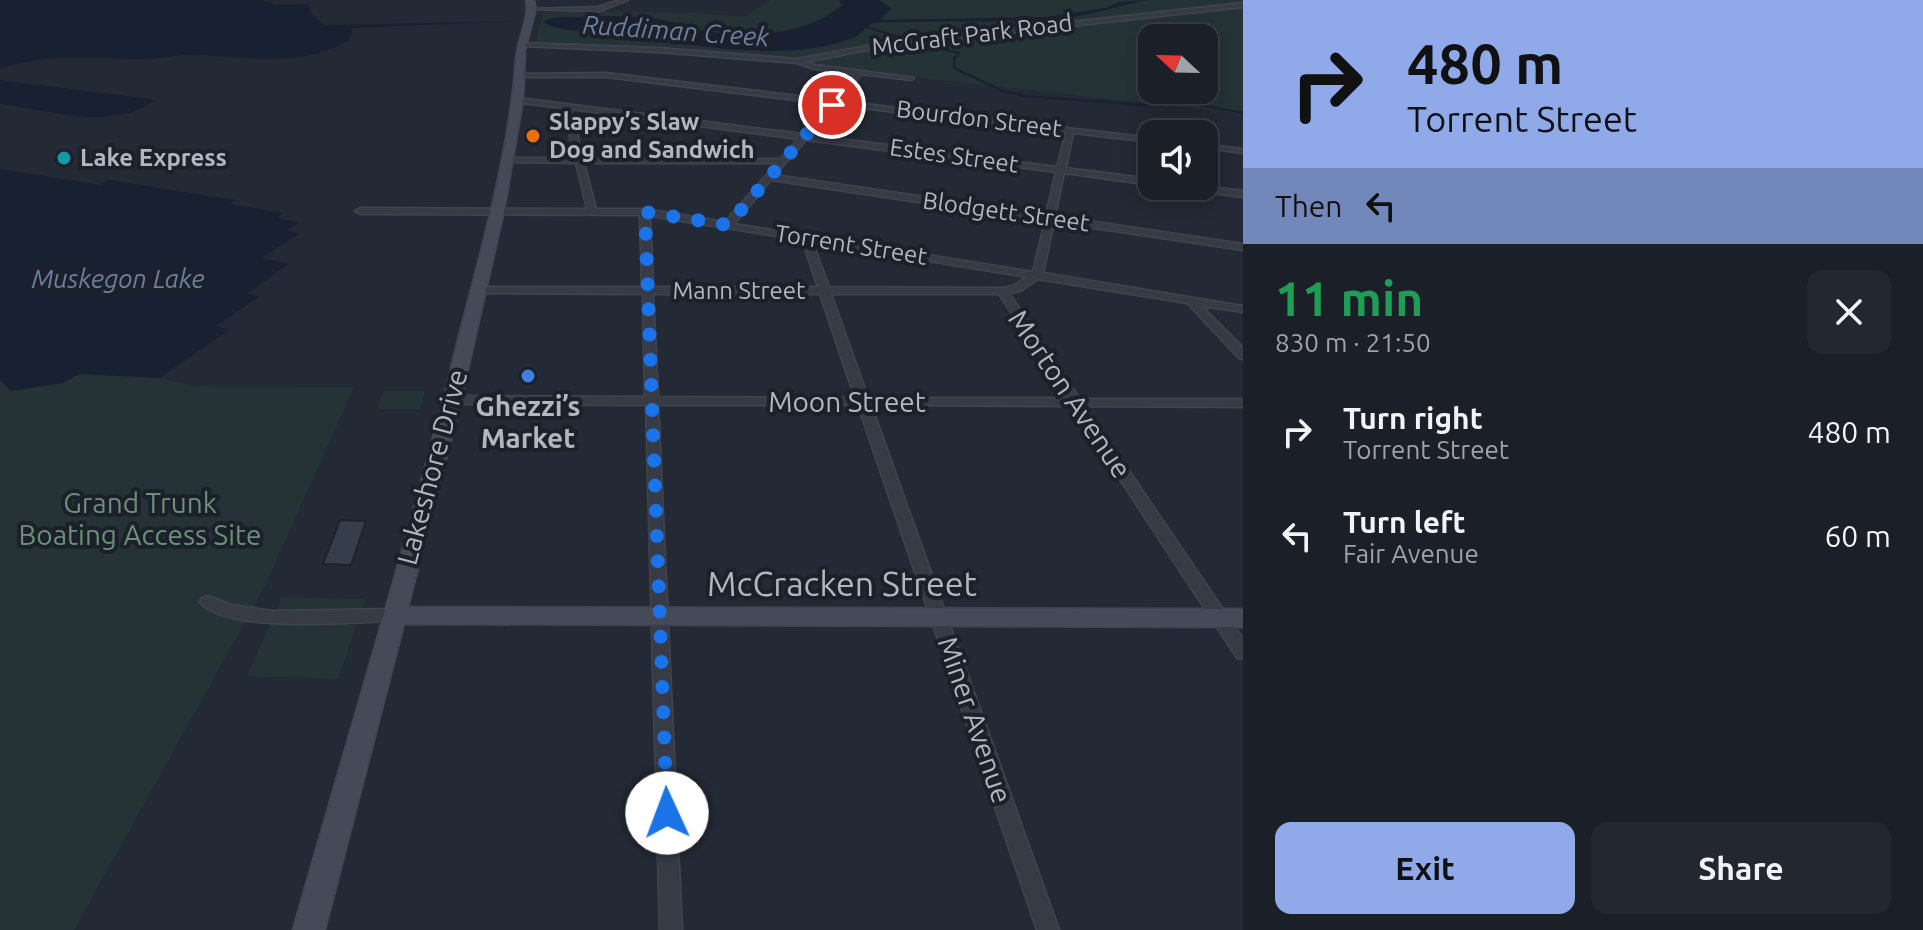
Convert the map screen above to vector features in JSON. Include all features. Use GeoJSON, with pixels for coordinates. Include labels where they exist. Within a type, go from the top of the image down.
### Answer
{"type":"FeatureCollection","features":[{"type":"Feature","properties":{"kind":"main road","name":"Lakeshore Drive"},"geometry":{"type":"LineString","coordinates":[[309,930],[452,400],[497,211],[518,100],[522,45],[531,5]]}},
{"type":"Feature","properties":{"kind":"main road","name":"McCracken Street"},"geometry":{"type":"LineString","coordinates":[[393,615],[1231,618]]}},
{"type":"Feature","properties":{"kind":"street"},"geometry":{"type":"LineString","coordinates":[[531,5],[610,7],[625,0]]}},
{"type":"Feature","properties":{"kind":"street","name":"McGraft Park Road"},"geometry":{"type":"LineString","coordinates":[[798,61],[888,44],[1243,5]]}},
{"type":"Feature","properties":{"kind":"street"},"geometry":{"type":"LineString","coordinates":[[522,45],[658,50],[758,61],[798,61],[814,67],[911,78]]}},
{"type":"Feature","properties":{"kind":"street"},"geometry":{"type":"LineString","coordinates":[[728,225],[860,72]]}},
{"type":"Feature","properties":{"kind":"street","name":"Bourdon Street"},"geometry":{"type":"LineString","coordinates":[[520,75],[606,75],[1138,138]]}},
{"type":"Feature","properties":{"kind":"street","name":"Estes Street"},"geometry":{"type":"LineString","coordinates":[[518,100],[1138,180]]}},
{"type":"Feature","properties":{"kind":"street"},"geometry":{"type":"LineString","coordinates":[[566,105],[592,211]]}},
{"type":"Feature","properties":{"kind":"street","name":"Morton Avenue"},"geometry":{"type":"LineString","coordinates":[[1070,130],[1037,275],[1016,289],[1002,291],[1076,403],[1231,618],[1243,653]]}},
{"type":"Feature","properties":{"kind":"street"},"geometry":{"type":"LineString","coordinates":[[1218,148],[1243,151]]}},
{"type":"Feature","properties":{"kind":"street"},"geometry":{"type":"LineString","coordinates":[[507,160],[783,161]]}},
{"type":"Feature","properties":{"kind":"street","name":"Blodgett Street"},"geometry":{"type":"LineString","coordinates":[[769,177],[1243,247]]}},
{"type":"Feature","properties":{"kind":"street"},"geometry":{"type":"LineString","coordinates":[[1218,191],[1243,194]]}},
{"type":"Feature","properties":{"kind":"street","name":"Torrent Street"},"geometry":{"type":"LineString","coordinates":[[360,211],[645,212],[1243,309]]}},
{"type":"Feature","properties":{"kind":"street"},"geometry":{"type":"LineString","coordinates":[[645,212],[671,930]]}},
{"type":"Feature","properties":{"kind":"street","name":"Miner Avenue"},"geometry":{"type":"LineString","coordinates":[[806,238],[1048,930]]}},
{"type":"Feature","properties":{"kind":"street","name":"Mann Street"},"geometry":{"type":"LineString","coordinates":[[476,290],[1002,291]]}},
{"type":"Feature","properties":{"kind":"street"},"geometry":{"type":"LineString","coordinates":[[1191,301],[1243,355]]}},
{"type":"Feature","properties":{"kind":"street","name":"Moon Street"},"geometry":{"type":"LineString","coordinates":[[452,400],[1243,403]]}},
{"type":"Feature","properties":{"kind":"street"},"geometry":{"type":"LineString","coordinates":[[208,602],[225,612],[277,616],[393,615]]}},
{"type":"Feature","properties":{"kind":"green space"},"geometry":{"type":"Polygon","coordinates":[[[770,0],[1243,0],[1243,114],[1154,104],[1218,104],[1218,24],[1138,24],[1138,102],[824,67],[801,59],[656,48],[535,44],[544,10],[700,13],[744,17],[770,0]]]}},
{"type":"Feature","properties":{"kind":"green space","name":"Grand Trunk Boating Access Site"},"geometry":{"type":"Polygon","coordinates":[[[87,373],[158,378],[193,386],[354,387],[264,588],[74,930],[0,930],[0,380],[7,388],[87,373]]]}},
{"type":"Feature","properties":{"kind":"green space"},"geometry":{"type":"Polygon","coordinates":[[[383,391],[425,391],[421,409],[378,409],[383,391]]]}},
{"type":"Feature","properties":{"kind":"green space","name":"Grand Trunk Boating Access Site"},"geometry":{"type":"Polygon","coordinates":[[[282,597],[366,599],[338,679],[247,676],[282,597]]]}},
{"type":"Feature","properties":{"kind":"water"},"geometry":{"type":"Polygon","coordinates":[[[0,0],[262,0],[277,5],[309,4],[311,14],[325,25],[517,21],[352,28],[350,40],[330,50],[289,58],[182,55],[145,59],[72,58],[37,60],[0,69],[0,0]]]}},
{"type":"Feature","properties":{"kind":"water","name":"Ruddiman Creek"},"geometry":{"type":"Polygon","coordinates":[[[839,0],[880,0],[891,9],[880,20],[1047,17],[1106,8],[1119,2],[1149,0],[1064,18],[873,23],[855,37],[827,46],[797,50],[700,46],[566,30],[543,22],[559,17],[628,17],[664,20],[717,33],[755,34],[793,29],[811,23],[842,5],[839,0]]]}},
{"type":"Feature","properties":{"kind":"water"},"geometry":{"type":"Polygon","coordinates":[[[0,80],[154,101],[118,115],[59,114],[0,104],[0,80]]]}},
{"type":"Feature","properties":{"kind":"water","name":"Muskegon Lake"},"geometry":{"type":"Polygon","coordinates":[[[0,169],[100,185],[109,180],[235,200],[230,204],[282,213],[277,218],[299,222],[287,231],[300,233],[262,258],[289,264],[247,293],[259,297],[216,326],[230,330],[159,378],[79,374],[63,383],[11,391],[0,380],[0,169]]]}},
{"type":"Feature","properties":{"kind":"building"},"geometry":{"type":"Polygon","coordinates":[[[340,520],[366,521],[351,565],[323,564],[340,520]]]}},
{"type":"Feature","properties":{"kind":"waterway"},"geometry":{"type":"LineString","coordinates":[[863,26],[905,39]]}},
{"type":"Feature","properties":{"kind":"waterway"},"geometry":{"type":"LineString","coordinates":[[916,43],[959,53],[954,59],[954,68],[1003,91],[1024,96],[1160,106],[1177,101],[1243,113]]}},
{"type":"Feature","properties":{"kind":"place","name":"Slappy’s Slaw Dog and Sandwich"},"geometry":{"type":"Point","coordinates":[533,136]}},
{"type":"Feature","properties":{"kind":"place","name":"Lake Express"},"geometry":{"type":"Point","coordinates":[64,158]}},
{"type":"Feature","properties":{"kind":"place","name":"Ghezzi’s Market"},"geometry":{"type":"Point","coordinates":[528,376]}},
{"type":"Feature","properties":{"kind":"route"},"geometry":{"type":"LineString","coordinates":[[667,813],[645,212],[728,225],[832,105]]}}]}
